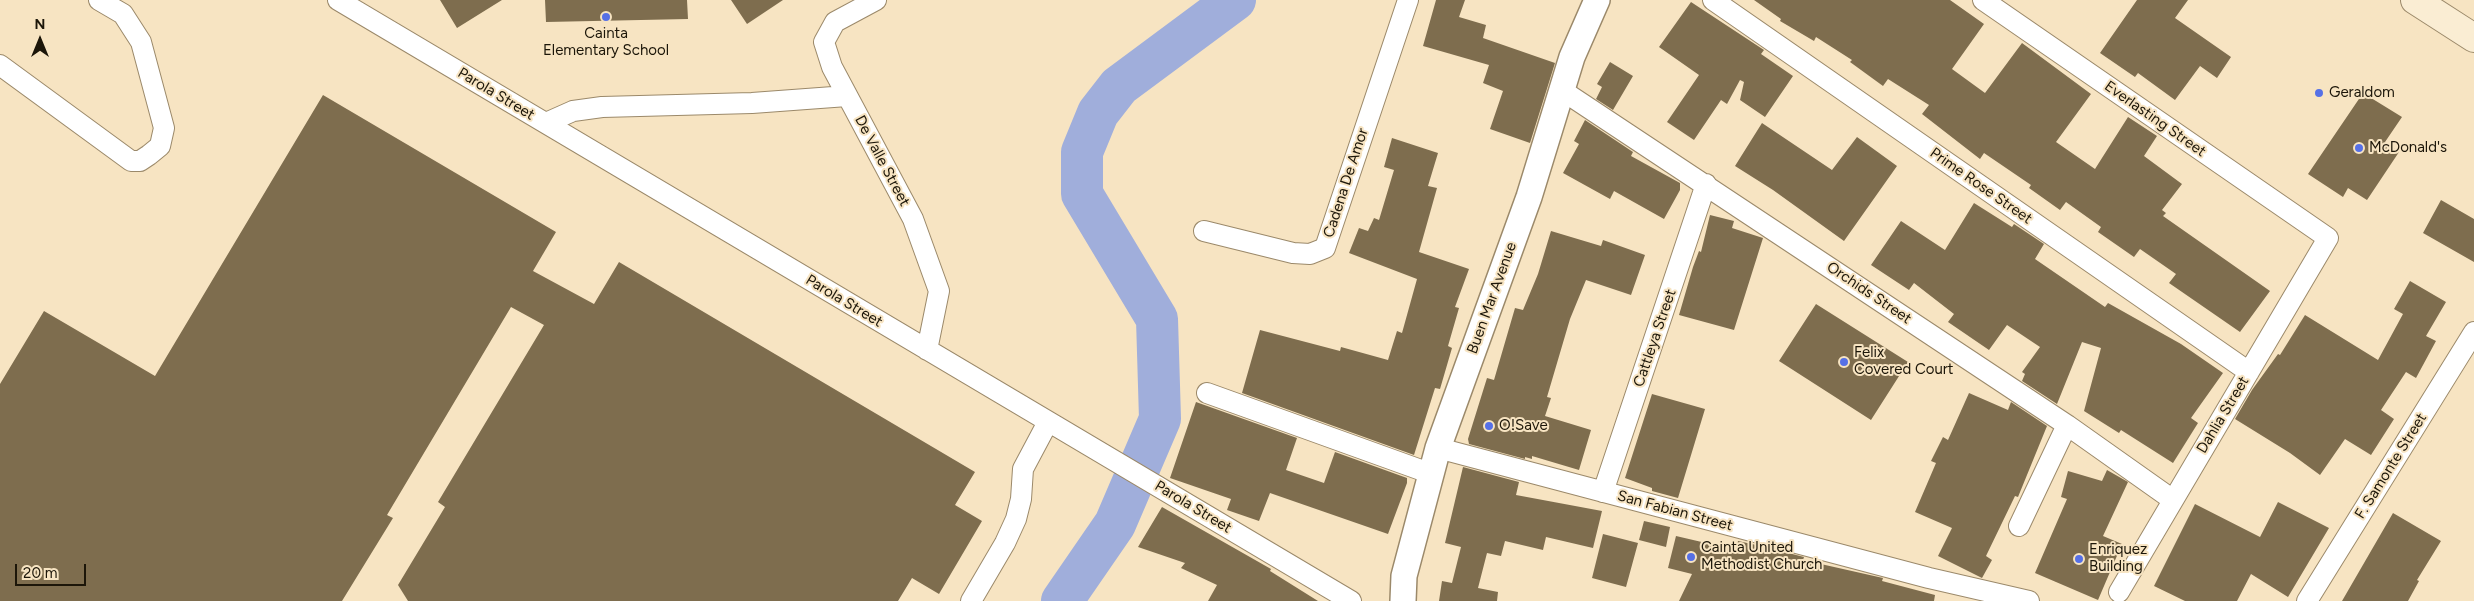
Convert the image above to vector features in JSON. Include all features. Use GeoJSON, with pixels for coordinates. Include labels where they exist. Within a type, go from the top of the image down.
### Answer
{"type":"FeatureCollection","features":[{"type":"Feature","properties":{"kind":"main road"},"geometry":{"type":"LineString","coordinates":[[2415,0],[2474,38]]}},
{"type":"Feature","properties":{"kind":"street"},"geometry":{"type":"LineString","coordinates":[[0,65],[131,161],[140,161],[160,146],[164,128],[141,42],[123,14],[99,0]]}},
{"type":"Feature","properties":{"kind":"street","name":"Parola Street"},"geometry":{"type":"LineString","coordinates":[[338,0],[1351,601]]}},
{"type":"Feature","properties":{"kind":"street","name":"De Valle Street"},"geometry":{"type":"LineString","coordinates":[[876,0],[834,22],[824,42],[832,67],[913,219],[939,291],[927,350]]}},
{"type":"Feature","properties":{"kind":"street","name":"Cadena De Amor"},"geometry":{"type":"LineString","coordinates":[[1204,231],[1293,253],[1310,254],[1325,248],[1408,0]]}},
{"type":"Feature","properties":{"kind":"street","name":"Buen Mar Avenue"},"geometry":{"type":"LineString","coordinates":[[1403,601],[1404,576],[1438,448],[1529,197],[1572,57],[1596,0]]}},
{"type":"Feature","properties":{"kind":"street","name":"Prime Rose Street"},"geometry":{"type":"LineString","coordinates":[[1712,0],[2249,372]]}},
{"type":"Feature","properties":{"kind":"street","name":"Everlasting Street"},"geometry":{"type":"LineString","coordinates":[[1983,0],[2328,238]]}},
{"type":"Feature","properties":{"kind":"street","name":"Orchids Street"},"geometry":{"type":"LineString","coordinates":[[1563,91],[2067,425],[2173,500]]}},
{"type":"Feature","properties":{"kind":"street"},"geometry":{"type":"LineString","coordinates":[[546,124],[572,111],[602,106],[752,103],[847,96]]}},
{"type":"Feature","properties":{"kind":"street","name":"Cattleya Street"},"geometry":{"type":"LineString","coordinates":[[1603,492],[1706,184]]}},
{"type":"Feature","properties":{"kind":"street","name":"Dahlia Street"},"geometry":{"type":"LineString","coordinates":[[2119,592],[2328,238]]}},
{"type":"Feature","properties":{"kind":"street","name":"F. Samonte Street"},"geometry":{"type":"LineString","coordinates":[[2307,601],[2474,332]]}},
{"type":"Feature","properties":{"kind":"street"},"geometry":{"type":"LineString","coordinates":[[1207,393],[1432,474]]}},
{"type":"Feature","properties":{"kind":"street"},"geometry":{"type":"LineString","coordinates":[[971,601],[1005,543],[1016,519],[1021,499],[1023,469],[1048,422]]}},
{"type":"Feature","properties":{"kind":"street"},"geometry":{"type":"LineString","coordinates":[[2018,526],[2067,425]]}},
{"type":"Feature","properties":{"kind":"street","name":"San Fabian Street"},"geometry":{"type":"LineString","coordinates":[[1438,448],[1929,578],[2029,601]]}},
{"type":"Feature","properties":{"kind":"building"},"geometry":{"type":"Polygon","coordinates":[[[440,0],[502,0],[457,28],[440,0]]]}},
{"type":"Feature","properties":{"kind":"building"},"geometry":{"type":"Polygon","coordinates":[[[545,0],[687,0],[688,19],[546,22],[545,0]]]}},
{"type":"Feature","properties":{"kind":"building"},"geometry":{"type":"Polygon","coordinates":[[[731,0],[783,0],[747,24],[731,0]]]}},
{"type":"Feature","properties":{"kind":"building"},"geometry":{"type":"Polygon","coordinates":[[[1436,0],[1465,0],[1459,17],[1486,25],[1483,38],[1555,63],[1530,143],[1490,129],[1503,91],[1483,83],[1489,65],[1423,46],[1436,0]]]}},
{"type":"Feature","properties":{"kind":"building"},"geometry":{"type":"Polygon","coordinates":[[[1754,0],[1950,0],[1984,24],[1952,69],[1985,93],[2022,43],[2091,94],[2056,142],[2095,169],[2128,117],[2157,136],[2144,156],[2182,184],[2162,210],[2166,213],[2163,216],[2270,291],[2240,332],[2169,283],[2176,274],[2140,249],[2134,257],[2098,232],[2101,227],[2066,202],[2060,210],[2029,188],[2031,185],[1984,153],[1980,159],[1922,114],[1929,105],[1888,79],[1883,86],[1850,62],[1852,60],[1816,37],[1814,41],[1780,21],[1781,19],[1754,0]]]}},
{"type":"Feature","properties":{"kind":"building"},"geometry":{"type":"Polygon","coordinates":[[[2137,0],[2188,0],[2175,18],[2231,57],[2217,78],[2200,66],[2175,100],[2138,73],[2135,77],[2100,53],[2137,0]]]}},
{"type":"Feature","properties":{"kind":"building"},"geometry":{"type":"Polygon","coordinates":[[[1691,2],[1764,50],[1761,54],[1793,76],[1765,117],[1740,100],[1744,82],[1740,80],[1727,104],[1721,100],[1694,140],[1667,122],[1699,75],[1659,47],[1691,2]]]}},
{"type":"Feature","properties":{"kind":"building"},"geometry":{"type":"Polygon","coordinates":[[[1610,62],[1633,76],[1613,110],[1596,99],[1602,87],[1597,84],[1610,62]]]}},
{"type":"Feature","properties":{"kind":"building","name":"McDonald's"},"geometry":{"type":"Polygon","coordinates":[[[2363,93],[2402,117],[2385,142],[2399,152],[2367,200],[2348,188],[2343,197],[2308,174],[2363,93]]]}},
{"type":"Feature","properties":{"kind":"building"},"geometry":{"type":"Polygon","coordinates":[[[323,95],[556,232],[533,271],[594,304],[619,262],[975,472],[955,505],[982,521],[939,594],[912,578],[898,601],[408,601],[398,585],[445,507],[438,502],[544,325],[511,307],[387,515],[393,518],[342,601],[0,601],[0,384],[44,311],[155,376],[323,95]]]}},
{"type":"Feature","properties":{"kind":"building"},"geometry":{"type":"Polygon","coordinates":[[[1585,120],[1633,152],[1631,156],[1680,183],[1680,190],[1664,219],[1614,191],[1610,199],[1563,173],[1579,144],[1574,141],[1585,120]]]}},
{"type":"Feature","properties":{"kind":"building"},"geometry":{"type":"Polygon","coordinates":[[[1762,123],[1832,170],[1857,137],[1897,166],[1844,241],[1773,190],[1735,166],[1762,123]]]}},
{"type":"Feature","properties":{"kind":"building"},"geometry":{"type":"Polygon","coordinates":[[[1392,138],[1438,153],[1428,186],[1437,188],[1419,252],[1469,269],[1455,307],[1459,308],[1448,346],[1452,348],[1440,389],[1435,388],[1414,455],[1242,393],[1260,330],[1340,351],[1341,347],[1388,360],[1397,331],[1402,333],[1417,279],[1349,253],[1359,228],[1368,231],[1374,218],[1379,220],[1394,170],[1384,167],[1392,138]]]}},
{"type":"Feature","properties":{"kind":"building"},"geometry":{"type":"Polygon","coordinates":[[[2441,200],[2474,219],[2474,262],[2423,233],[2441,200]]]}},
{"type":"Feature","properties":{"kind":"building"},"geometry":{"type":"Polygon","coordinates":[[[1974,203],[2012,227],[2014,224],[2044,244],[2035,259],[2105,307],[2108,303],[2181,344],[2223,373],[2191,418],[2198,423],[2173,463],[2121,430],[2119,433],[2084,411],[2101,348],[2082,342],[2057,404],[2022,381],[2025,374],[2022,372],[2040,347],[2007,325],[1989,350],[1948,322],[1954,314],[1914,283],[1909,290],[1871,265],[1901,221],[1945,250],[1974,203]]]}},
{"type":"Feature","properties":{"kind":"building"},"geometry":{"type":"Polygon","coordinates":[[[1710,215],[1734,221],[1732,228],[1763,238],[1734,330],[1679,315],[1693,267],[1699,251],[1701,252],[1710,215]]]}},
{"type":"Feature","properties":{"kind":"building"},"geometry":{"type":"Polygon","coordinates":[[[1551,231],[1601,246],[1603,240],[1645,255],[1631,295],[1586,280],[1570,319],[1547,397],[1551,398],[1545,416],[1591,430],[1579,470],[1532,456],[1532,459],[1525,457],[1525,459],[1469,444],[1468,439],[1487,378],[1494,380],[1515,308],[1523,310],[1538,274],[1551,231]]]}},
{"type":"Feature","properties":{"kind":"building"},"geometry":{"type":"Polygon","coordinates":[[[2410,281],[2446,302],[2426,336],[2436,341],[2416,378],[2406,372],[2381,410],[2394,419],[2371,455],[2345,439],[2320,475],[2290,453],[2235,419],[2252,390],[2278,354],[2280,355],[2305,315],[2378,360],[2403,314],[2394,309],[2410,281]]]}},
{"type":"Feature","properties":{"kind":"building","name":"Felix Covered Court"},"geometry":{"type":"Polygon","coordinates":[[[1816,304],[1908,362],[1871,420],[1779,361],[1816,304]]]}},
{"type":"Feature","properties":{"kind":"building"},"geometry":{"type":"Polygon","coordinates":[[[1969,393],[2008,410],[2011,402],[2047,426],[2018,497],[2015,496],[1986,556],[1992,560],[1982,578],[1938,556],[1952,528],[1915,512],[1936,463],[1931,461],[1943,437],[1948,440],[1969,393]]]}},
{"type":"Feature","properties":{"kind":"building"},"geometry":{"type":"Polygon","coordinates":[[[1652,394],[1705,409],[1678,498],[1652,491],[1652,488],[1625,478],[1652,394]]]}},
{"type":"Feature","properties":{"kind":"building"},"geometry":{"type":"Polygon","coordinates":[[[1196,402],[1297,438],[1286,470],[1324,483],[1335,452],[1407,478],[1407,483],[1388,534],[1270,493],[1259,521],[1227,510],[1231,499],[1170,478],[1196,402]]]}},
{"type":"Feature","properties":{"kind":"building"},"geometry":{"type":"Polygon","coordinates":[[[1463,467],[1519,482],[1516,495],[1602,511],[1593,548],[1546,537],[1543,550],[1505,541],[1501,556],[1487,553],[1478,588],[1498,592],[1497,601],[1439,601],[1442,581],[1452,583],[1461,547],[1445,543],[1463,467]]]}},
{"type":"Feature","properties":{"kind":"building"},"geometry":{"type":"Polygon","coordinates":[[[2107,470],[2128,482],[2103,536],[2122,544],[2098,600],[2035,573],[2067,499],[2061,497],[2068,471],[2102,481],[2107,470]]]}},
{"type":"Feature","properties":{"kind":"building"},"geometry":{"type":"Polygon","coordinates":[[[2278,502],[2329,528],[2288,597],[2251,574],[2237,601],[2185,601],[2154,586],[2195,504],[2260,537],[2278,502]]]}},
{"type":"Feature","properties":{"kind":"building"},"geometry":{"type":"Polygon","coordinates":[[[1162,507],[1271,569],[1270,571],[1318,601],[1208,601],[1217,585],[1181,568],[1185,563],[1138,547],[1162,507]]]}},
{"type":"Feature","properties":{"kind":"building"},"geometry":{"type":"Polygon","coordinates":[[[2393,513],[2441,541],[2417,580],[2419,581],[2408,601],[2342,601],[2393,513]]]}},
{"type":"Feature","properties":{"kind":"building"},"geometry":{"type":"Polygon","coordinates":[[[1644,521],[1670,527],[1666,547],[1639,540],[1644,521]]]}},
{"type":"Feature","properties":{"kind":"building"},"geometry":{"type":"Polygon","coordinates":[[[1603,534],[1638,543],[1626,587],[1592,578],[1603,534]]]}},
{"type":"Feature","properties":{"kind":"building"},"geometry":{"type":"Polygon","coordinates":[[[1676,536],[1736,550],[1738,541],[1761,546],[1804,557],[1803,560],[1883,578],[1882,581],[1935,595],[1934,601],[1679,601],[1692,574],[1668,568],[1676,536]]]}},
{"type":"Feature","properties":{"kind":"waterway"},"geometry":{"type":"LineString","coordinates":[[1062,601],[1115,524],[1160,419],[1157,319],[1082,194],[1082,152],[1098,113],[1119,86],[1235,0]]}},
{"type":"Feature","properties":{"kind":"place","name":"Cainta Elementary School"},"geometry":{"type":"Point","coordinates":[606,17]}},
{"type":"Feature","properties":{"kind":"place","name":"Geraldom"},"geometry":{"type":"Point","coordinates":[2319,93]}},
{"type":"Feature","properties":{"kind":"place","name":"McDonald's"},"geometry":{"type":"Point","coordinates":[2359,148]}},
{"type":"Feature","properties":{"kind":"place","name":"Felix Covered Court"},"geometry":{"type":"Point","coordinates":[1844,362]}},
{"type":"Feature","properties":{"kind":"place","name":"O!Save"},"geometry":{"type":"Point","coordinates":[1489,426]}},
{"type":"Feature","properties":{"kind":"place","name":"Cainta United Methodist Church"},"geometry":{"type":"Point","coordinates":[1691,557]}},
{"type":"Feature","properties":{"kind":"place","name":"Enriquez Building"},"geometry":{"type":"Point","coordinates":[2079,559]}}]}
